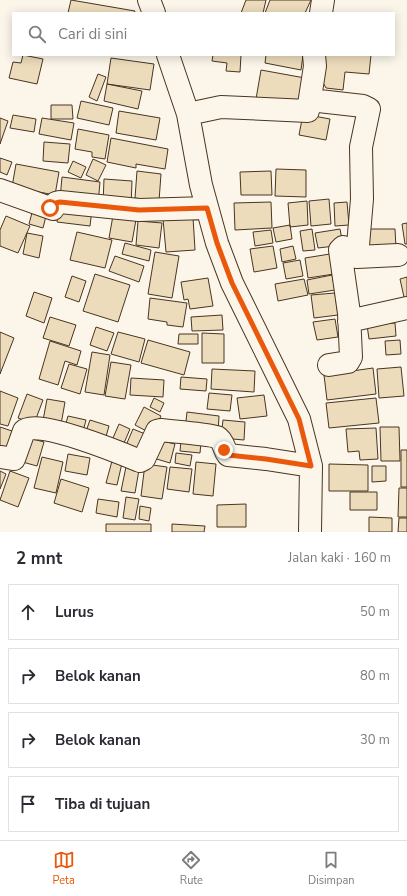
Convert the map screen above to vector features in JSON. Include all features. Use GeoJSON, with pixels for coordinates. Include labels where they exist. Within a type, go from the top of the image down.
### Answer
{"type":"FeatureCollection","features":[{"type":"Feature","properties":{"kind":"street"},"geometry":{"type":"LineString","coordinates":[[150,0],[154,12]]}},
{"type":"Feature","properties":{"kind":"street"},"geometry":{"type":"LineString","coordinates":[[321,12],[323,0]]}},
{"type":"Feature","properties":{"kind":"street"},"geometry":{"type":"LineString","coordinates":[[168,56],[191,114],[201,185],[217,243],[232,283],[299,419],[311,466],[310,532]]}},
{"type":"Feature","properties":{"kind":"street"},"geometry":{"type":"LineString","coordinates":[[191,114],[221,107],[308,111],[315,66],[314,56]]}},
{"type":"Feature","properties":{"kind":"street"},"geometry":{"type":"LineString","coordinates":[[310,100],[363,106],[369,109],[361,147],[362,199],[357,257]]}},
{"type":"Feature","properties":{"kind":"street"},"geometry":{"type":"LineString","coordinates":[[0,190],[53,209],[56,203],[60,202],[139,210],[207,208]]}},
{"type":"Feature","properties":{"kind":"street"},"geometry":{"type":"LineString","coordinates":[[329,365],[348,362],[350,360],[349,321],[340,250],[343,247],[357,257],[398,254]]}},
{"type":"Feature","properties":{"kind":"street"},"geometry":{"type":"LineString","coordinates":[[349,321],[407,308]]}},
{"type":"Feature","properties":{"kind":"street"},"geometry":{"type":"LineString","coordinates":[[0,457],[14,459],[24,431],[30,428],[67,434],[140,461],[144,459],[154,435],[157,431],[161,430],[216,436],[222,442],[224,450],[228,455],[311,466]]}},
{"type":"Feature","properties":{"kind":"building"},"geometry":{"type":"Polygon","coordinates":[[[71,0],[135,11],[134,12],[68,12],[71,0]]]}},
{"type":"Feature","properties":{"kind":"building"},"geometry":{"type":"Polygon","coordinates":[[[246,0],[266,0],[263,12],[241,12],[246,0]]]}},
{"type":"Feature","properties":{"kind":"building"},"geometry":{"type":"Polygon","coordinates":[[[270,0],[311,0],[305,12],[265,12],[270,0]]]}},
{"type":"Feature","properties":{"kind":"building"},"geometry":{"type":"Polygon","coordinates":[[[23,56],[43,59],[37,84],[9,78],[13,62],[21,63],[23,56]]]}},
{"type":"Feature","properties":{"kind":"building"},"geometry":{"type":"Polygon","coordinates":[[[213,56],[241,56],[240,72],[226,71],[227,63],[212,61],[213,56]]]}},
{"type":"Feature","properties":{"kind":"building"},"geometry":{"type":"Polygon","coordinates":[[[266,56],[303,56],[301,70],[265,63],[266,56]]]}},
{"type":"Feature","properties":{"kind":"building"},"geometry":{"type":"Polygon","coordinates":[[[322,56],[371,56],[369,74],[345,72],[343,90],[326,88],[320,77],[322,56]]]}},
{"type":"Feature","properties":{"kind":"building"},"geometry":{"type":"Polygon","coordinates":[[[111,58],[154,64],[150,90],[107,84],[111,58]]]}},
{"type":"Feature","properties":{"kind":"building"},"geometry":{"type":"Polygon","coordinates":[[[261,70],[305,78],[299,107],[256,99],[261,70]]]}},
{"type":"Feature","properties":{"kind":"building"},"geometry":{"type":"Polygon","coordinates":[[[98,74],[106,77],[97,101],[89,97],[98,74]]]}},
{"type":"Feature","properties":{"kind":"building"},"geometry":{"type":"Polygon","coordinates":[[[107,84],[142,91],[138,109],[104,101],[107,84]]]}},
{"type":"Feature","properties":{"kind":"building"},"geometry":{"type":"Polygon","coordinates":[[[81,101],[113,108],[109,125],[77,118],[81,101]]]}},
{"type":"Feature","properties":{"kind":"building"},"geometry":{"type":"Polygon","coordinates":[[[51,105],[72,105],[73,119],[51,119],[51,105]]]}},
{"type":"Feature","properties":{"kind":"building"},"geometry":{"type":"Polygon","coordinates":[[[119,111],[160,118],[156,140],[116,133],[119,111]]]}},
{"type":"Feature","properties":{"kind":"building"},"geometry":{"type":"Polygon","coordinates":[[[303,114],[330,119],[326,140],[299,135],[303,114]]]}},
{"type":"Feature","properties":{"kind":"building"},"geometry":{"type":"Polygon","coordinates":[[[13,115],[36,119],[34,132],[10,128],[13,115]]]}},
{"type":"Feature","properties":{"kind":"building"},"geometry":{"type":"Polygon","coordinates":[[[0,118],[8,121],[0,144],[0,118]]]}},
{"type":"Feature","properties":{"kind":"building"},"geometry":{"type":"Polygon","coordinates":[[[42,118],[74,123],[71,140],[39,134],[42,118]]]}},
{"type":"Feature","properties":{"kind":"building"},"geometry":{"type":"Polygon","coordinates":[[[78,129],[109,135],[105,159],[92,157],[92,152],[75,149],[78,129]]]}},
{"type":"Feature","properties":{"kind":"building"},"geometry":{"type":"Polygon","coordinates":[[[111,138],[168,149],[165,169],[136,164],[136,168],[107,162],[111,138]]]}},
{"type":"Feature","properties":{"kind":"building"},"geometry":{"type":"Polygon","coordinates":[[[44,142],[70,144],[68,163],[43,161],[44,142]]]}},
{"type":"Feature","properties":{"kind":"building"},"geometry":{"type":"Polygon","coordinates":[[[0,158],[12,162],[7,175],[0,172],[0,158]]]}},
{"type":"Feature","properties":{"kind":"building"},"geometry":{"type":"Polygon","coordinates":[[[93,159],[106,165],[98,181],[86,175],[93,159]]]}},
{"type":"Feature","properties":{"kind":"building"},"geometry":{"type":"Polygon","coordinates":[[[73,161],[86,167],[81,178],[68,172],[73,161]]]}},
{"type":"Feature","properties":{"kind":"building"},"geometry":{"type":"Polygon","coordinates":[[[16,164],[59,172],[55,195],[12,187],[16,164]]]}},
{"type":"Feature","properties":{"kind":"building"},"geometry":{"type":"Polygon","coordinates":[[[276,169],[306,170],[306,197],[275,196],[276,169]]]}},
{"type":"Feature","properties":{"kind":"building"},"geometry":{"type":"Polygon","coordinates":[[[137,171],[161,174],[159,201],[135,198],[137,171]]]}},
{"type":"Feature","properties":{"kind":"building"},"geometry":{"type":"Polygon","coordinates":[[[271,171],[272,195],[241,195],[240,172],[271,171]]]}},
{"type":"Feature","properties":{"kind":"building"},"geometry":{"type":"Polygon","coordinates":[[[62,177],[100,182],[98,204],[60,199],[62,177]]]}},
{"type":"Feature","properties":{"kind":"building"},"geometry":{"type":"Polygon","coordinates":[[[104,179],[132,181],[131,207],[103,204],[104,179]]]}},
{"type":"Feature","properties":{"kind":"building"},"geometry":{"type":"Polygon","coordinates":[[[329,199],[331,224],[311,226],[309,201],[329,199]]]}},
{"type":"Feature","properties":{"kind":"building"},"geometry":{"type":"Polygon","coordinates":[[[307,201],[308,225],[290,227],[288,203],[307,201]]]}},
{"type":"Feature","properties":{"kind":"building"},"geometry":{"type":"Polygon","coordinates":[[[271,202],[272,228],[235,230],[234,203],[271,202]]]}},
{"type":"Feature","properties":{"kind":"building"},"geometry":{"type":"Polygon","coordinates":[[[347,202],[349,225],[335,226],[334,203],[347,202]]]}},
{"type":"Feature","properties":{"kind":"building"},"geometry":{"type":"Polygon","coordinates":[[[59,205],[92,209],[90,226],[57,222],[59,205]]]}},
{"type":"Feature","properties":{"kind":"building"},"geometry":{"type":"Polygon","coordinates":[[[33,209],[47,212],[43,228],[29,224],[33,209]]]}},
{"type":"Feature","properties":{"kind":"building"},"geometry":{"type":"Polygon","coordinates":[[[114,210],[137,214],[132,242],[109,238],[114,210]]]}},
{"type":"Feature","properties":{"kind":"building"},"geometry":{"type":"Polygon","coordinates":[[[6,216],[30,226],[18,253],[0,246],[0,230],[6,216]]]}},
{"type":"Feature","properties":{"kind":"building"},"geometry":{"type":"Polygon","coordinates":[[[193,217],[195,250],[166,252],[163,219],[193,217]]]}},
{"type":"Feature","properties":{"kind":"building"},"geometry":{"type":"Polygon","coordinates":[[[138,221],[162,223],[159,248],[136,245],[138,221]]]}},
{"type":"Feature","properties":{"kind":"building"},"geometry":{"type":"Polygon","coordinates":[[[407,223],[407,244],[405,244],[402,224],[407,223]]]}},
{"type":"Feature","properties":{"kind":"building"},"geometry":{"type":"Polygon","coordinates":[[[290,225],[292,239],[276,242],[273,228],[290,225]]]}},
{"type":"Feature","properties":{"kind":"building"},"geometry":{"type":"Polygon","coordinates":[[[312,229],[315,250],[303,251],[300,231],[312,229]]]}},
{"type":"Feature","properties":{"kind":"building"},"geometry":{"type":"Polygon","coordinates":[[[340,229],[343,245],[318,248],[315,233],[340,229]]]}},
{"type":"Feature","properties":{"kind":"building"},"geometry":{"type":"Polygon","coordinates":[[[362,229],[395,229],[396,248],[363,248],[362,229]]]}},
{"type":"Feature","properties":{"kind":"building"},"geometry":{"type":"Polygon","coordinates":[[[271,230],[273,243],[255,246],[253,232],[271,230]]]}},
{"type":"Feature","properties":{"kind":"building"},"geometry":{"type":"Polygon","coordinates":[[[77,232],[112,240],[105,268],[70,260],[77,232]]]}},
{"type":"Feature","properties":{"kind":"building"},"geometry":{"type":"Polygon","coordinates":[[[27,233],[43,236],[39,258],[23,254],[27,233]]]}},
{"type":"Feature","properties":{"kind":"building"},"geometry":{"type":"Polygon","coordinates":[[[125,243],[151,250],[149,261],[122,254],[125,243]]]}},
{"type":"Feature","properties":{"kind":"building"},"geometry":{"type":"Polygon","coordinates":[[[273,246],[277,268],[254,272],[250,249],[273,246]]]}},
{"type":"Feature","properties":{"kind":"building"},"geometry":{"type":"Polygon","coordinates":[[[293,246],[296,259],[282,262],[280,249],[293,246]]]}},
{"type":"Feature","properties":{"kind":"building"},"geometry":{"type":"Polygon","coordinates":[[[155,252],[179,256],[172,298],[148,294],[155,252]]]}},
{"type":"Feature","properties":{"kind":"building"},"geometry":{"type":"Polygon","coordinates":[[[330,254],[334,274],[308,278],[305,258],[330,254]]]}},
{"type":"Feature","properties":{"kind":"building"},"geometry":{"type":"Polygon","coordinates":[[[115,256],[144,266],[139,282],[109,271],[115,256]]]}},
{"type":"Feature","properties":{"kind":"building"},"geometry":{"type":"Polygon","coordinates":[[[300,260],[303,276],[286,279],[283,263],[300,260]]]}},
{"type":"Feature","properties":{"kind":"building"},"geometry":{"type":"Polygon","coordinates":[[[95,274],[130,285],[118,322],[83,311],[95,274]]]}},
{"type":"Feature","properties":{"kind":"building"},"geometry":{"type":"Polygon","coordinates":[[[332,275],[335,290],[309,294],[307,280],[332,275]]]}},
{"type":"Feature","properties":{"kind":"building"},"geometry":{"type":"Polygon","coordinates":[[[72,276],[86,281],[79,302],[65,297],[72,276]]]}},
{"type":"Feature","properties":{"kind":"building"},"geometry":{"type":"Polygon","coordinates":[[[407,277],[407,306],[406,306],[400,279],[407,277]]]}},
{"type":"Feature","properties":{"kind":"building"},"geometry":{"type":"Polygon","coordinates":[[[208,278],[213,306],[190,309],[188,299],[184,300],[181,282],[208,278]]]}},
{"type":"Feature","properties":{"kind":"building"},"geometry":{"type":"Polygon","coordinates":[[[304,279],[308,295],[278,301],[275,284],[304,279]]]}},
{"type":"Feature","properties":{"kind":"building"},"geometry":{"type":"Polygon","coordinates":[[[34,292],[52,298],[44,323],[26,316],[34,292]]]}},
{"type":"Feature","properties":{"kind":"building"},"geometry":{"type":"Polygon","coordinates":[[[335,293],[338,315],[314,318],[311,295],[335,293]]]}},
{"type":"Feature","properties":{"kind":"building"},"geometry":{"type":"Polygon","coordinates":[[[150,298],[187,303],[183,327],[167,325],[167,322],[148,319],[150,298]]]}},
{"type":"Feature","properties":{"kind":"building"},"geometry":{"type":"Polygon","coordinates":[[[222,315],[223,330],[192,331],[191,317],[222,315]]]}},
{"type":"Feature","properties":{"kind":"building"},"geometry":{"type":"Polygon","coordinates":[[[50,317],[76,325],[69,346],[43,338],[50,317]]]}},
{"type":"Feature","properties":{"kind":"building"},"geometry":{"type":"Polygon","coordinates":[[[335,319],[338,337],[317,340],[313,322],[335,319]]]}},
{"type":"Feature","properties":{"kind":"building"},"geometry":{"type":"Polygon","coordinates":[[[395,323],[396,336],[369,339],[367,325],[395,323]]]}},
{"type":"Feature","properties":{"kind":"building"},"geometry":{"type":"Polygon","coordinates":[[[96,327],[114,333],[107,351],[90,345],[96,327]]]}},
{"type":"Feature","properties":{"kind":"building"},"geometry":{"type":"Polygon","coordinates":[[[0,332],[14,338],[0,374],[0,332]]]}},
{"type":"Feature","properties":{"kind":"building"},"geometry":{"type":"Polygon","coordinates":[[[118,332],[145,339],[139,362],[111,354],[118,332]]]}},
{"type":"Feature","properties":{"kind":"building"},"geometry":{"type":"Polygon","coordinates":[[[202,333],[224,334],[224,363],[202,363],[202,333]]]}},
{"type":"Feature","properties":{"kind":"building"},"geometry":{"type":"Polygon","coordinates":[[[179,334],[198,334],[198,344],[178,344],[179,334]]]}},
{"type":"Feature","properties":{"kind":"building"},"geometry":{"type":"Polygon","coordinates":[[[148,340],[190,352],[184,375],[141,363],[148,340]]]}},
{"type":"Feature","properties":{"kind":"building"},"geometry":{"type":"Polygon","coordinates":[[[400,340],[401,354],[386,355],[385,341],[400,340]]]}},
{"type":"Feature","properties":{"kind":"building"},"geometry":{"type":"Polygon","coordinates":[[[50,341],[81,351],[77,365],[65,361],[58,385],[39,379],[50,341]]]}},
{"type":"Feature","properties":{"kind":"building"},"geometry":{"type":"Polygon","coordinates":[[[92,352],[110,355],[104,395],[85,392],[92,352]]]}},
{"type":"Feature","properties":{"kind":"building"},"geometry":{"type":"Polygon","coordinates":[[[111,362],[131,365],[125,399],[105,396],[111,362]]]}},
{"type":"Feature","properties":{"kind":"building"},"geometry":{"type":"Polygon","coordinates":[[[69,364],[87,369],[80,394],[61,388],[69,364]]]}},
{"type":"Feature","properties":{"kind":"building"},"geometry":{"type":"Polygon","coordinates":[[[401,367],[404,396],[379,398],[377,369],[401,367]]]}},
{"type":"Feature","properties":{"kind":"building"},"geometry":{"type":"Polygon","coordinates":[[[373,368],[376,394],[327,400],[324,375],[373,368]]]}},
{"type":"Feature","properties":{"kind":"building"},"geometry":{"type":"Polygon","coordinates":[[[212,369],[255,371],[254,392],[211,389],[212,369]]]}},
{"type":"Feature","properties":{"kind":"building"},"geometry":{"type":"Polygon","coordinates":[[[181,377],[207,379],[206,391],[180,389],[181,377]]]}},
{"type":"Feature","properties":{"kind":"building"},"geometry":{"type":"Polygon","coordinates":[[[131,378],[164,380],[163,397],[130,395],[131,378]]]}},
{"type":"Feature","properties":{"kind":"building"},"geometry":{"type":"Polygon","coordinates":[[[0,391],[18,398],[8,426],[0,424],[0,391]]]}},
{"type":"Feature","properties":{"kind":"building"},"geometry":{"type":"Polygon","coordinates":[[[209,393],[232,395],[230,411],[207,409],[209,393]]]}},
{"type":"Feature","properties":{"kind":"building"},"geometry":{"type":"Polygon","coordinates":[[[27,394],[43,400],[34,424],[18,418],[27,394]]]}},
{"type":"Feature","properties":{"kind":"building"},"geometry":{"type":"Polygon","coordinates":[[[264,395],[267,416],[240,419],[237,398],[264,395]]]}},
{"type":"Feature","properties":{"kind":"building"},"geometry":{"type":"Polygon","coordinates":[[[154,398],[164,403],[160,412],[150,407],[154,398]]]}},
{"type":"Feature","properties":{"kind":"building"},"geometry":{"type":"Polygon","coordinates":[[[376,398],[379,423],[329,428],[326,403],[376,398]]]}},
{"type":"Feature","properties":{"kind":"building"},"geometry":{"type":"Polygon","coordinates":[[[47,399],[65,402],[60,430],[42,426],[47,399]]]}},
{"type":"Feature","properties":{"kind":"building"},"geometry":{"type":"Polygon","coordinates":[[[144,407],[161,416],[152,434],[135,425],[144,407]]]}},
{"type":"Feature","properties":{"kind":"building"},"geometry":{"type":"Polygon","coordinates":[[[187,412],[219,416],[218,433],[185,430],[187,412]]]}},
{"type":"Feature","properties":{"kind":"building"},"geometry":{"type":"Polygon","coordinates":[[[68,416],[86,420],[82,435],[64,430],[68,416]]]}},
{"type":"Feature","properties":{"kind":"building"},"geometry":{"type":"Polygon","coordinates":[[[90,420],[109,426],[105,440],[85,434],[90,420]]]}},
{"type":"Feature","properties":{"kind":"building"},"geometry":{"type":"Polygon","coordinates":[[[223,420],[245,422],[244,440],[221,438],[223,420]]]}},
{"type":"Feature","properties":{"kind":"building"},"geometry":{"type":"Polygon","coordinates":[[[119,424],[130,429],[121,450],[110,445],[119,424]]]}},
{"type":"Feature","properties":{"kind":"building"},"geometry":{"type":"Polygon","coordinates":[[[0,427],[12,431],[4,456],[0,455],[0,427]]]}},
{"type":"Feature","properties":{"kind":"building"},"geometry":{"type":"Polygon","coordinates":[[[380,427],[399,427],[400,461],[381,461],[380,427]]]}},
{"type":"Feature","properties":{"kind":"building"},"geometry":{"type":"Polygon","coordinates":[[[376,428],[378,459],[360,460],[359,451],[348,452],[346,429],[376,428]]]}},
{"type":"Feature","properties":{"kind":"building"},"geometry":{"type":"Polygon","coordinates":[[[133,429],[150,436],[141,457],[124,450],[133,429]]]}},
{"type":"Feature","properties":{"kind":"building"},"geometry":{"type":"Polygon","coordinates":[[[25,437],[44,442],[37,466],[19,461],[25,437]]]}},
{"type":"Feature","properties":{"kind":"building"},"geometry":{"type":"Polygon","coordinates":[[[154,439],[175,444],[170,463],[150,457],[154,439]]]}},
{"type":"Feature","properties":{"kind":"building"},"geometry":{"type":"Polygon","coordinates":[[[181,441],[201,443],[200,453],[180,451],[181,441]]]}},
{"type":"Feature","properties":{"kind":"building"},"geometry":{"type":"Polygon","coordinates":[[[401,450],[407,450],[407,487],[401,487],[401,450]]]}},
{"type":"Feature","properties":{"kind":"building"},"geometry":{"type":"Polygon","coordinates":[[[176,453],[192,455],[190,466],[175,463],[176,453]]]}},
{"type":"Feature","properties":{"kind":"building"},"geometry":{"type":"Polygon","coordinates":[[[68,454],[90,458],[87,475],[65,471],[68,454]]]}},
{"type":"Feature","properties":{"kind":"building"},"geometry":{"type":"Polygon","coordinates":[[[42,457],[63,462],[56,493],[34,488],[42,457]]]}},
{"type":"Feature","properties":{"kind":"building"},"geometry":{"type":"Polygon","coordinates":[[[112,461],[122,463],[117,485],[106,483],[112,461]]]}},
{"type":"Feature","properties":{"kind":"building"},"geometry":{"type":"Polygon","coordinates":[[[127,462],[140,464],[135,493],[121,491],[127,462]]]}},
{"type":"Feature","properties":{"kind":"building"},"geometry":{"type":"Polygon","coordinates":[[[196,462],[216,464],[213,496],[193,494],[196,462]]]}},
{"type":"Feature","properties":{"kind":"building"},"geometry":{"type":"Polygon","coordinates":[[[145,464],[167,467],[162,499],[141,496],[145,464]]]}},
{"type":"Feature","properties":{"kind":"building"},"geometry":{"type":"Polygon","coordinates":[[[329,464],[368,465],[368,491],[329,491],[329,464]]]}},
{"type":"Feature","properties":{"kind":"building"},"geometry":{"type":"Polygon","coordinates":[[[372,466],[386,466],[386,481],[372,482],[372,466]]]}},
{"type":"Feature","properties":{"kind":"building"},"geometry":{"type":"Polygon","coordinates":[[[170,467],[192,469],[189,492],[167,489],[170,467]]]}},
{"type":"Feature","properties":{"kind":"building"},"geometry":{"type":"Polygon","coordinates":[[[0,471],[6,474],[0,489],[0,471]]]}},
{"type":"Feature","properties":{"kind":"building"},"geometry":{"type":"Polygon","coordinates":[[[10,471],[29,478],[18,507],[0,500],[10,471]]]}},
{"type":"Feature","properties":{"kind":"building"},"geometry":{"type":"Polygon","coordinates":[[[61,479],[89,488],[82,512],[54,503],[61,479]]]}},
{"type":"Feature","properties":{"kind":"building"},"geometry":{"type":"Polygon","coordinates":[[[399,488],[407,488],[407,517],[398,517],[399,488]]]}},
{"type":"Feature","properties":{"kind":"building"},"geometry":{"type":"Polygon","coordinates":[[[350,492],[377,492],[377,510],[350,510],[350,492]]]}},
{"type":"Feature","properties":{"kind":"building"},"geometry":{"type":"Polygon","coordinates":[[[126,497],[139,499],[135,520],[123,518],[126,497]]]}},
{"type":"Feature","properties":{"kind":"building"},"geometry":{"type":"Polygon","coordinates":[[[98,499],[119,502],[117,517],[96,513],[98,499]]]}},
{"type":"Feature","properties":{"kind":"building"},"geometry":{"type":"Polygon","coordinates":[[[246,504],[246,527],[217,527],[217,505],[246,504]]]}},
{"type":"Feature","properties":{"kind":"building"},"geometry":{"type":"Polygon","coordinates":[[[140,506],[151,508],[149,521],[139,519],[140,506]]]}},
{"type":"Feature","properties":{"kind":"building"},"geometry":{"type":"Polygon","coordinates":[[[369,517],[392,518],[392,532],[369,532],[369,517]]]}},
{"type":"Feature","properties":{"kind":"building"},"geometry":{"type":"Polygon","coordinates":[[[399,518],[407,518],[407,532],[398,532],[399,518]]]}},
{"type":"Feature","properties":{"kind":"building"},"geometry":{"type":"Polygon","coordinates":[[[106,524],[151,524],[151,532],[106,532],[106,524]]]}},
{"type":"Feature","properties":{"kind":"building"},"geometry":{"type":"Polygon","coordinates":[[[172,524],[205,526],[204,532],[172,532],[172,524]]]}},
{"type":"Feature","properties":{"kind":"route"},"geometry":{"type":"LineString","coordinates":[[50,208],[53,209],[56,207],[56,203],[60,202],[139,210],[207,208],[217,243],[232,283],[299,419],[311,466],[266,459],[238,457],[228,455],[224,450]]}}]}
